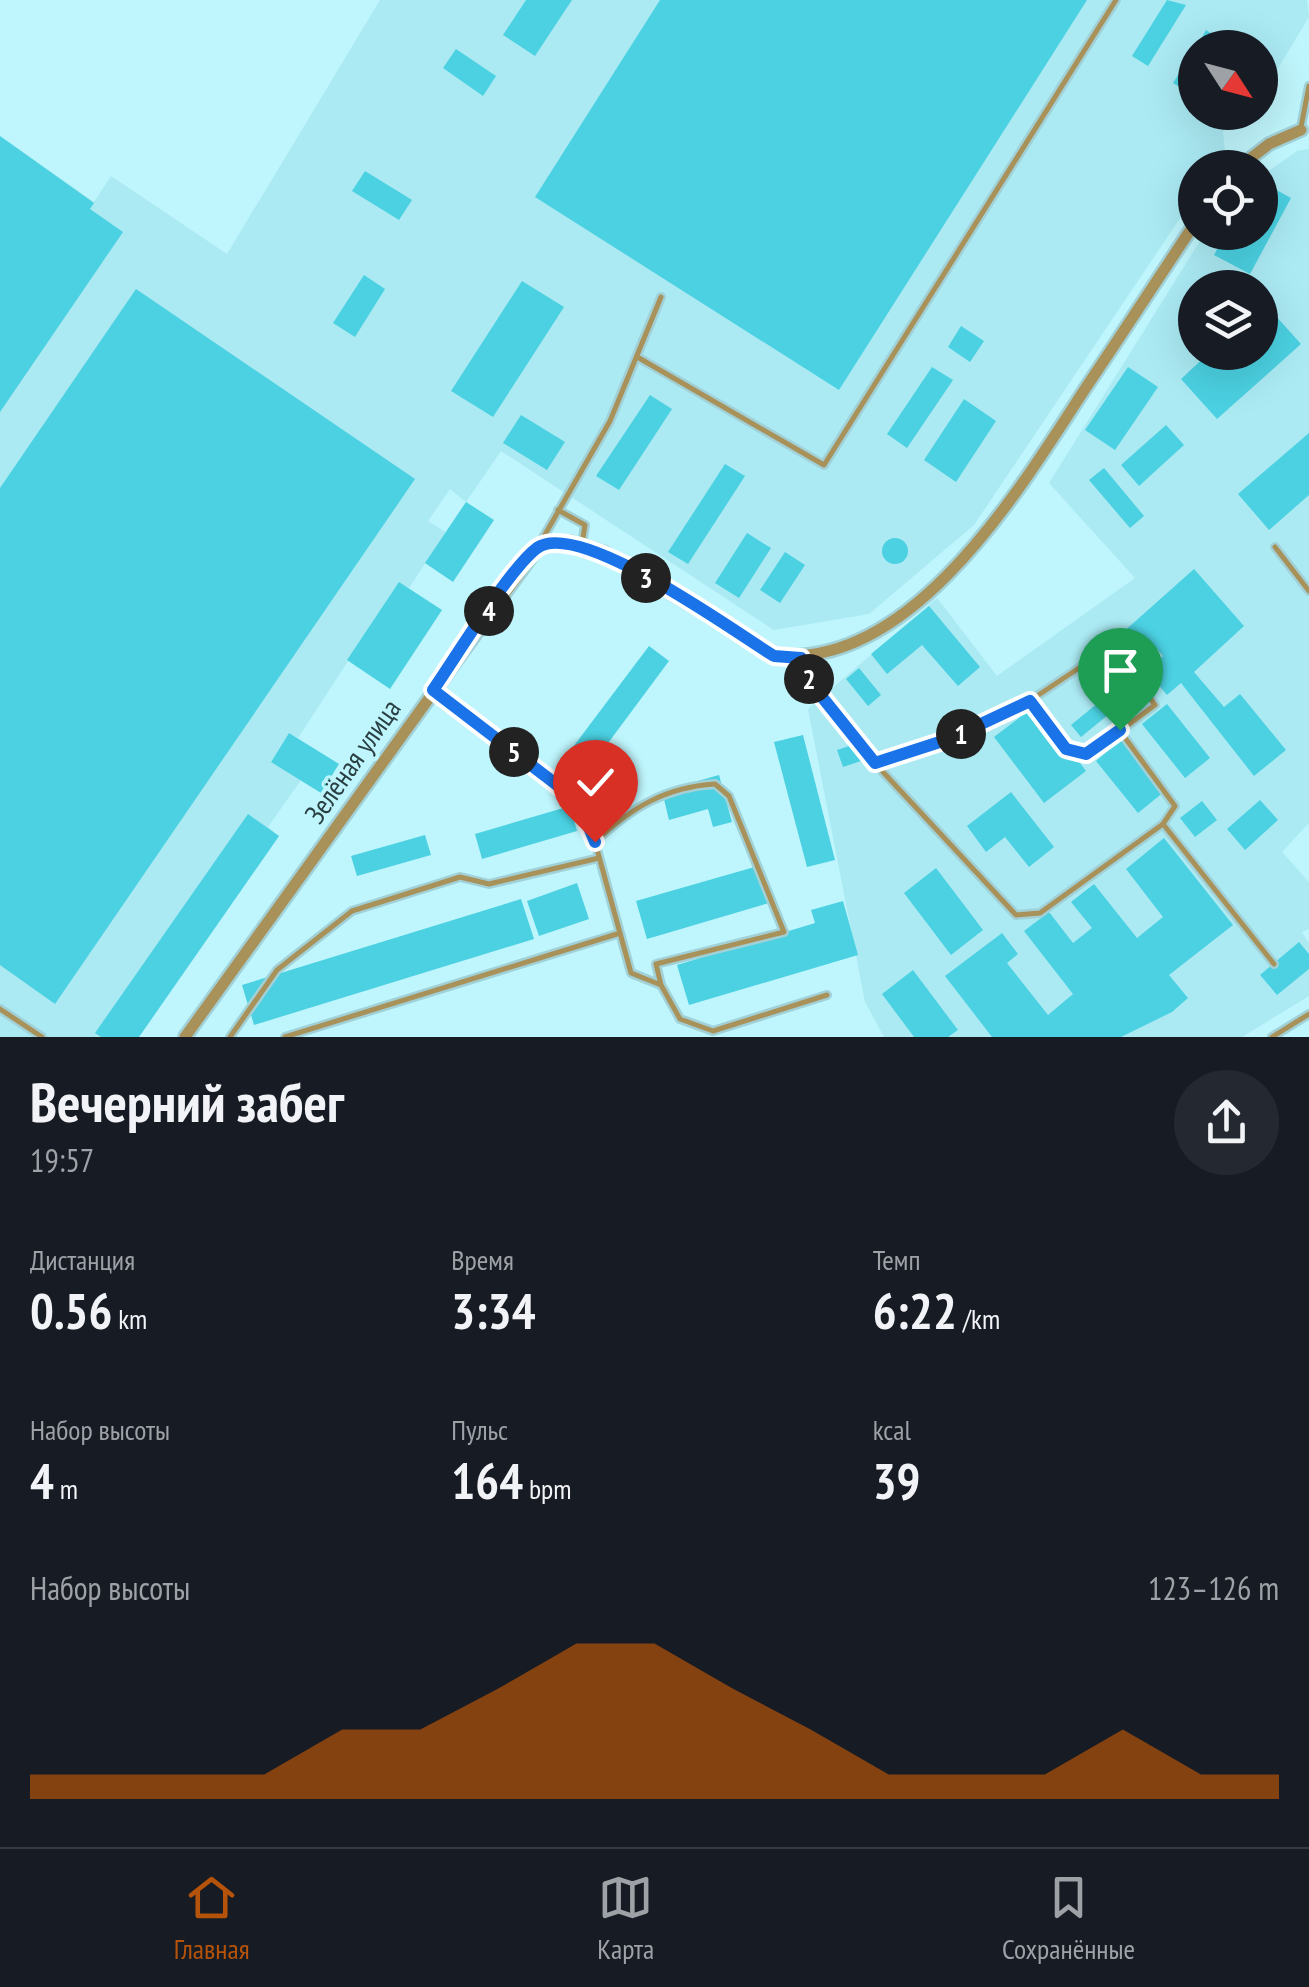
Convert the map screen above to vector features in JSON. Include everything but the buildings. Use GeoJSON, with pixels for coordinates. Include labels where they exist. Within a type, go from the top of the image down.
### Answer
{"type":"FeatureCollection","features":[{"type":"Feature","properties":{"kind":"street"},"geometry":{"type":"LineString","coordinates":[[1262,150],[1305,128]]}},
{"type":"Feature","properties":{"kind":"street"},"geometry":{"type":"LineString","coordinates":[[538,547],[554,542],[582,544],[606,554],[774,656],[801,658],[869,634],[936,584],[988,533],[1178,248]]}},
{"type":"Feature","properties":{"kind":"street","name":"Зелёная улица"},"geometry":{"type":"LineString","coordinates":[[186,1037],[538,547]]}},
{"type":"Feature","properties":{"kind":"lane"},"geometry":{"type":"LineString","coordinates":[[639,358],[824,465],[1116,0]]}},
{"type":"Feature","properties":{"kind":"lane"},"geometry":{"type":"LineString","coordinates":[[1305,128],[1309,86]]}},
{"type":"Feature","properties":{"kind":"lane","name":"Зелёная улица"},"geometry":{"type":"LineString","coordinates":[[538,547],[610,421],[662,297]]}},
{"type":"Feature","properties":{"kind":"lane"},"geometry":{"type":"LineString","coordinates":[[558,510],[585,525],[582,544]]}},
{"type":"Feature","properties":{"kind":"lane"},"geometry":{"type":"LineString","coordinates":[[1275,547],[1309,590]]}},
{"type":"Feature","properties":{"kind":"lane"},"geometry":{"type":"LineString","coordinates":[[875,763],[949,739],[1030,701],[1112,646],[1154,705],[1086,754],[1066,749],[1030,701]]}},
{"type":"Feature","properties":{"kind":"lane"},"geometry":{"type":"LineString","coordinates":[[801,658],[810,682],[875,763],[1016,915],[1040,913],[1163,824],[1176,806],[1120,730]]}},
{"type":"Feature","properties":{"kind":"lane"},"geometry":{"type":"LineString","coordinates":[[433,690],[578,801],[595,842],[630,973],[661,985]]}},
{"type":"Feature","properties":{"kind":"lane"},"geometry":{"type":"LineString","coordinates":[[595,842],[626,814],[686,786],[716,784],[729,796],[784,932],[656,964],[661,985],[680,1019],[712,1031],[827,995]]}},
{"type":"Feature","properties":{"kind":"lane"},"geometry":{"type":"LineString","coordinates":[[1163,824],[1274,964]]}},
{"type":"Feature","properties":{"kind":"lane"},"geometry":{"type":"LineString","coordinates":[[230,1037],[277,970],[352,912],[460,877],[489,884],[598,858]]}},
{"type":"Feature","properties":{"kind":"lane"},"geometry":{"type":"LineString","coordinates":[[285,1037],[617,934]]}},
{"type":"Feature","properties":{"kind":"lane"},"geometry":{"type":"LineString","coordinates":[[0,1009],[42,1037]]}},
{"type":"Feature","properties":{"kind":"lane"},"geometry":{"type":"LineString","coordinates":[[1272,1037],[1309,1014]]}},
{"type":"Feature","properties":{"kind":"shaded area"},"geometry":{"type":"Polygon","coordinates":[[[380,0],[1307,0],[1309,17],[1278,68],[1278,30],[1178,30],[1178,130],[1225,130],[1225,150],[1178,150],[1178,221],[974,525],[869,614],[774,630],[501,451],[466,502],[450,489],[428,521],[446,532],[409,588],[399,583],[298,738],[289,733],[271,761],[301,780],[268,827],[279,836],[139,1037],[0,1037],[0,136],[94,202],[111,176],[227,254],[380,0]]]}},
{"type":"Feature","properties":{"kind":"shaded area"},"geometry":{"type":"Polygon","coordinates":[[[1309,149],[1309,823],[1282,852],[1309,882],[1309,929],[1302,932],[1309,943],[1309,996],[1242,1037],[884,1037],[865,1002],[808,709],[937,598],[997,676],[1135,578],[1049,483],[1178,276],[1178,370],[1278,370],[1278,270],[1182,270],[1194,250],[1278,250],[1278,164],[1297,151],[1309,149]]]}},
{"type":"Feature","properties":{"kind":"route"},"geometry":{"type":"LineString","coordinates":[[595,842],[578,801],[433,690],[515,574],[538,547],[554,542],[582,544],[606,554],[774,656],[801,658],[810,682],[875,763],[949,739],[1030,701],[1066,749],[1086,754],[1120,730]]}}]}
